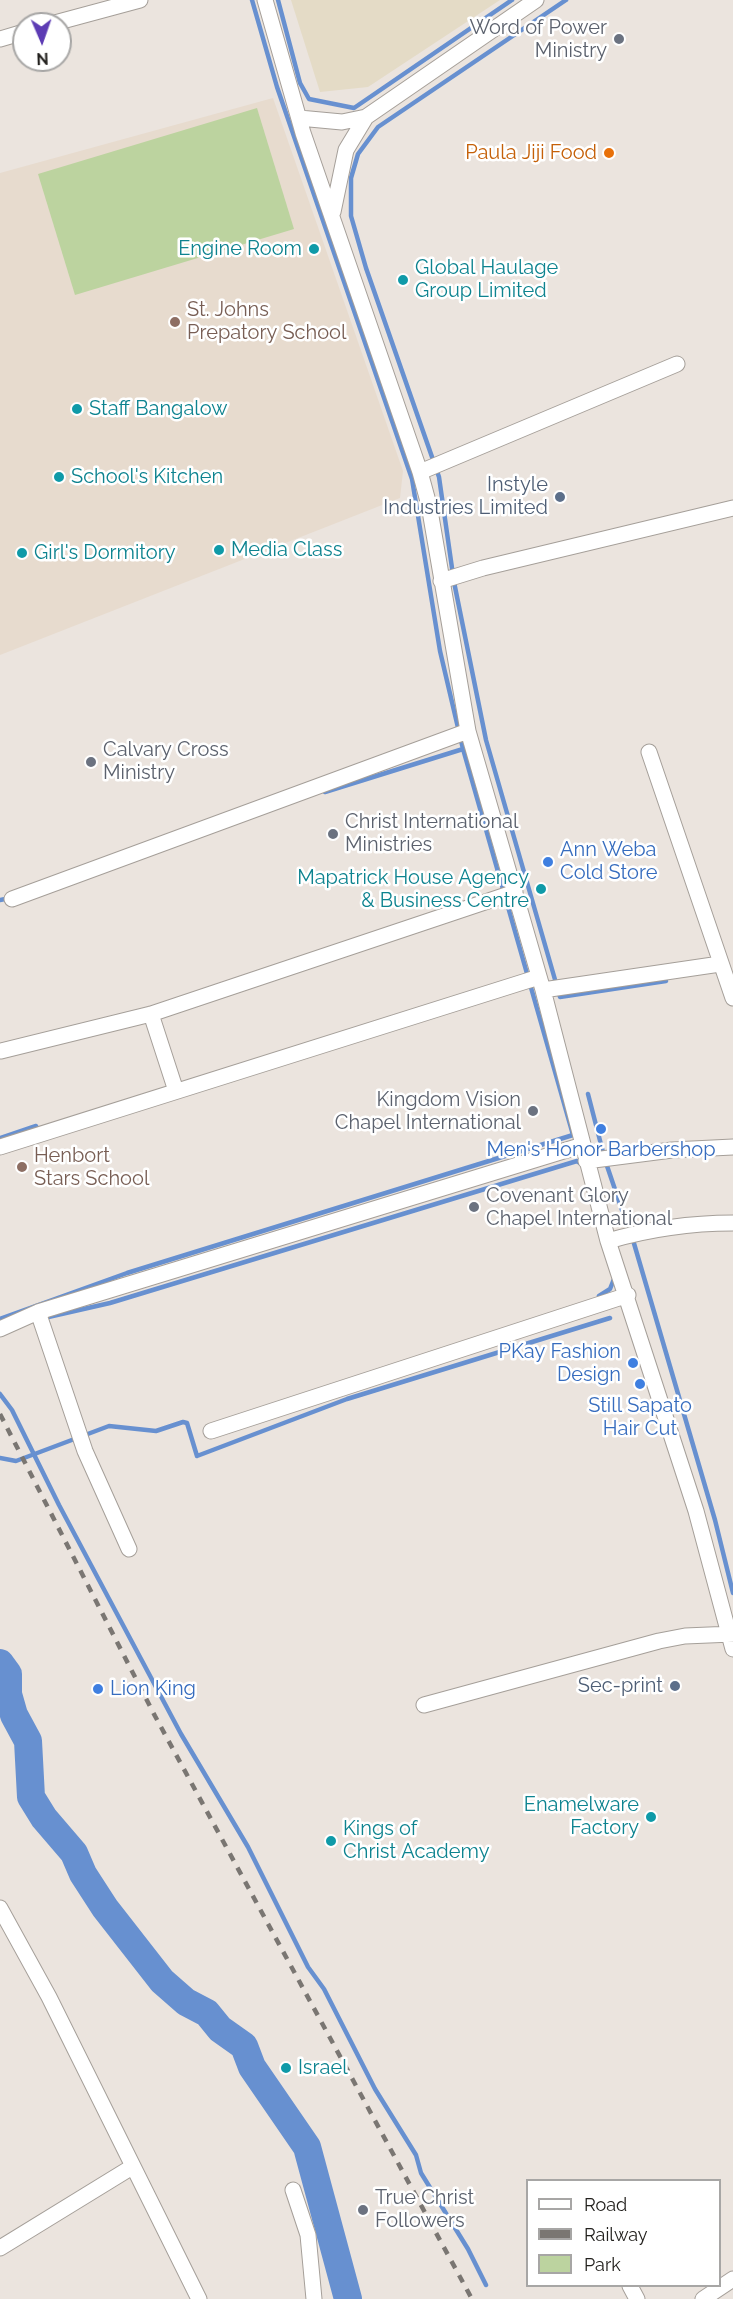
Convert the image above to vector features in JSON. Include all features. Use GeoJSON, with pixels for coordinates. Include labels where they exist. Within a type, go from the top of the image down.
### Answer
{"type":"FeatureCollection","features":[{"type":"Feature","properties":{"kind":"street"},"geometry":{"type":"LineString","coordinates":[[72,16],[109,3],[140,0]]}},
{"type":"Feature","properties":{"kind":"street"},"geometry":{"type":"LineString","coordinates":[[265,0],[299,118],[420,472],[429,505],[468,731],[541,983],[608,1241],[628,1295],[696,1511],[731,1634],[733,1649]]}},
{"type":"Feature","properties":{"kind":"street"},"geometry":{"type":"LineString","coordinates":[[299,118],[342,122],[366,117],[536,0]]}},
{"type":"Feature","properties":{"kind":"street"},"geometry":{"type":"LineString","coordinates":[[333,212],[346,150],[366,117]]}},
{"type":"Feature","properties":{"kind":"street"},"geometry":{"type":"LineString","coordinates":[[420,472],[677,364]]}},
{"type":"Feature","properties":{"kind":"street"},"geometry":{"type":"LineString","coordinates":[[441,581],[524,558],[733,508]]}},
{"type":"Feature","properties":{"kind":"street"},"geometry":{"type":"LineString","coordinates":[[12,899],[468,731]]}},
{"type":"Feature","properties":{"kind":"street"},"geometry":{"type":"LineString","coordinates":[[649,752],[733,998]]}},
{"type":"Feature","properties":{"kind":"street"},"geometry":{"type":"LineString","coordinates":[[2,1052],[150,1014],[515,892]]}},
{"type":"Feature","properties":{"kind":"street"},"geometry":{"type":"LineString","coordinates":[[0,1147],[176,1091],[541,983],[720,964]]}},
{"type":"Feature","properties":{"kind":"street"},"geometry":{"type":"LineString","coordinates":[[150,1014],[176,1091]]}},
{"type":"Feature","properties":{"kind":"street"},"geometry":{"type":"LineString","coordinates":[[0,1329],[38,1312],[583,1145]]}},
{"type":"Feature","properties":{"kind":"street"},"geometry":{"type":"LineString","coordinates":[[586,1161],[672,1150],[733,1147]]}},
{"type":"Feature","properties":{"kind":"street"},"geometry":{"type":"LineString","coordinates":[[608,1241],[637,1233],[702,1223],[733,1223]]}},
{"type":"Feature","properties":{"kind":"street"},"geometry":{"type":"LineString","coordinates":[[211,1431],[628,1295]]}},
{"type":"Feature","properties":{"kind":"street"},"geometry":{"type":"LineString","coordinates":[[38,1312],[85,1451],[129,1549]]}},
{"type":"Feature","properties":{"kind":"street"},"geometry":{"type":"LineString","coordinates":[[424,1705],[659,1641],[731,1634]]}},
{"type":"Feature","properties":{"kind":"street"},"geometry":{"type":"LineString","coordinates":[[0,1908],[49,1997],[199,2299]]}},
{"type":"Feature","properties":{"kind":"street"},"geometry":{"type":"LineString","coordinates":[[0,2248],[132,2167]]}},
{"type":"Feature","properties":{"kind":"street"},"geometry":{"type":"LineString","coordinates":[[293,2190],[308,2235],[314,2299]]}},
{"type":"Feature","properties":{"kind":"street"},"geometry":{"type":"LineString","coordinates":[[703,2299],[733,2279]]}},
{"type":"Feature","properties":{"kind":"shaded area"},"geometry":{"type":"Polygon","coordinates":[[[291,0],[500,0],[368,87],[320,92],[291,0]]]}},
{"type":"Feature","properties":{"kind":"shaded area","name":"St. Johns Prepatory School"},"geometry":{"type":"Polygon","coordinates":[[[273,98],[403,471],[400,498],[0,655],[0,173],[273,98]]]}},
{"type":"Feature","properties":{"kind":"green space"},"geometry":{"type":"Polygon","coordinates":[[[257,108],[294,229],[75,295],[38,174],[257,108]]]}},
{"type":"Feature","properties":{"kind":"waterway"},"geometry":{"type":"LineString","coordinates":[[0,1319],[127,1273],[573,1135],[463,749],[440,651],[412,479],[277,87],[252,0]]}},
{"type":"Feature","properties":{"kind":"waterway"},"geometry":{"type":"LineString","coordinates":[[278,0],[300,83],[309,99],[354,108],[512,0]]}},
{"type":"Feature","properties":{"kind":"waterway"},"geometry":{"type":"LineString","coordinates":[[566,0],[378,127],[358,154],[351,178],[351,216],[366,268],[439,477],[454,582],[486,740],[560,997],[666,981]]}},
{"type":"Feature","properties":{"kind":"waterway"},"geometry":{"type":"LineString","coordinates":[[325,792],[463,749]]}},
{"type":"Feature","properties":{"kind":"waterway"},"geometry":{"type":"LineString","coordinates":[[0,900],[10,898]]}},
{"type":"Feature","properties":{"kind":"waterway"},"geometry":{"type":"LineString","coordinates":[[588,1094],[605,1160],[622,1210]]}},
{"type":"Feature","properties":{"kind":"waterway"},"geometry":{"type":"LineString","coordinates":[[0,1138],[36,1126]]}},
{"type":"Feature","properties":{"kind":"waterway"},"geometry":{"type":"LineString","coordinates":[[44,1318],[110,1303],[577,1161],[581,1164]]}},
{"type":"Feature","properties":{"kind":"waterway"},"geometry":{"type":"LineString","coordinates":[[633,1240],[715,1520],[733,1593]]}},
{"type":"Feature","properties":{"kind":"waterway"},"geometry":{"type":"LineString","coordinates":[[599,1296],[610,1289],[614,1279]]}},
{"type":"Feature","properties":{"kind":"waterway"},"geometry":{"type":"LineString","coordinates":[[0,1458],[16,1461],[109,1426],[156,1431],[183,1422],[187,1423],[197,1456],[347,1399],[610,1318]]}},
{"type":"Feature","properties":{"kind":"waterway"},"geometry":{"type":"LineString","coordinates":[[0,1394],[12,1410],[59,1505],[181,1734],[248,1847],[308,1967],[324,1989],[375,2089],[416,2155],[421,2173],[468,2249],[486,2285]]}},
{"type":"Feature","properties":{"kind":"waterway"},"geometry":{"type":"LineString","coordinates":[[0,1663],[8,1674],[8,1694],[14,1715],[28,1741],[31,1797],[44,1818],[74,1853],[83,1874],[105,1908],[162,1981],[186,2002],[207,2013],[220,2029],[244,2046],[252,2067],[307,2147],[348,2299]]}},
{"type":"Feature","properties":{"kind":"railway"},"geometry":{"type":"LineString","coordinates":[[0,1414],[155,1716],[472,2299]]}},
{"type":"Feature","properties":{"kind":"place","name":"Word of Power Ministry"},"geometry":{"type":"Point","coordinates":[619,39]}},
{"type":"Feature","properties":{"kind":"place","name":"Paula Jiji Food"},"geometry":{"type":"Point","coordinates":[609,153]}},
{"type":"Feature","properties":{"kind":"place","name":"Engine Room"},"geometry":{"type":"Point","coordinates":[314,249]}},
{"type":"Feature","properties":{"kind":"place","name":"Global Haulage Group Limited"},"geometry":{"type":"Point","coordinates":[403,280]}},
{"type":"Feature","properties":{"kind":"place","name":"St. Johns Prepatory School"},"geometry":{"type":"Point","coordinates":[175,322]}},
{"type":"Feature","properties":{"kind":"place","name":"Staff Bangalow"},"geometry":{"type":"Point","coordinates":[77,409]}},
{"type":"Feature","properties":{"kind":"place","name":"School's Kitchen"},"geometry":{"type":"Point","coordinates":[59,477]}},
{"type":"Feature","properties":{"kind":"place","name":"Instyle Industries Limited"},"geometry":{"type":"Point","coordinates":[560,497]}},
{"type":"Feature","properties":{"kind":"place","name":"Media Class"},"geometry":{"type":"Point","coordinates":[219,550]}},
{"type":"Feature","properties":{"kind":"place","name":"Girl's Dormitory"},"geometry":{"type":"Point","coordinates":[22,553]}},
{"type":"Feature","properties":{"kind":"place","name":"Calvary Cross Ministry"},"geometry":{"type":"Point","coordinates":[91,762]}},
{"type":"Feature","properties":{"kind":"place","name":"Christ International Ministries"},"geometry":{"type":"Point","coordinates":[333,834]}},
{"type":"Feature","properties":{"kind":"place","name":"Ann Weba Cold Store"},"geometry":{"type":"Point","coordinates":[548,862]}},
{"type":"Feature","properties":{"kind":"place","name":"Mapatrick House Agency & Business Centre"},"geometry":{"type":"Point","coordinates":[541,889]}},
{"type":"Feature","properties":{"kind":"place","name":"Kingdom Vision Chapel International"},"geometry":{"type":"Point","coordinates":[533,1111]}},
{"type":"Feature","properties":{"kind":"place","name":"Men's Honor Barbershop"},"geometry":{"type":"Point","coordinates":[601,1129]}},
{"type":"Feature","properties":{"kind":"place","name":"Henbort Stars School"},"geometry":{"type":"Point","coordinates":[22,1167]}},
{"type":"Feature","properties":{"kind":"place","name":"Covenant Glory Chapel International"},"geometry":{"type":"Point","coordinates":[474,1207]}},
{"type":"Feature","properties":{"kind":"place","name":"PKay Fashion Design"},"geometry":{"type":"Point","coordinates":[633,1363]}},
{"type":"Feature","properties":{"kind":"place","name":"Still Sapato Hair Cut"},"geometry":{"type":"Point","coordinates":[640,1384]}},
{"type":"Feature","properties":{"kind":"place","name":"Sec-print"},"geometry":{"type":"Point","coordinates":[675,1686]}},
{"type":"Feature","properties":{"kind":"place","name":"Lion King"},"geometry":{"type":"Point","coordinates":[98,1689]}},
{"type":"Feature","properties":{"kind":"place","name":"Enamelware Factory"},"geometry":{"type":"Point","coordinates":[651,1817]}},
{"type":"Feature","properties":{"kind":"place","name":"Kings of Christ Academy"},"geometry":{"type":"Point","coordinates":[331,1841]}},
{"type":"Feature","properties":{"kind":"place","name":"Israel"},"geometry":{"type":"Point","coordinates":[286,2068]}},
{"type":"Feature","properties":{"kind":"place","name":"True Christ Followers"},"geometry":{"type":"Point","coordinates":[363,2210]}}]}
